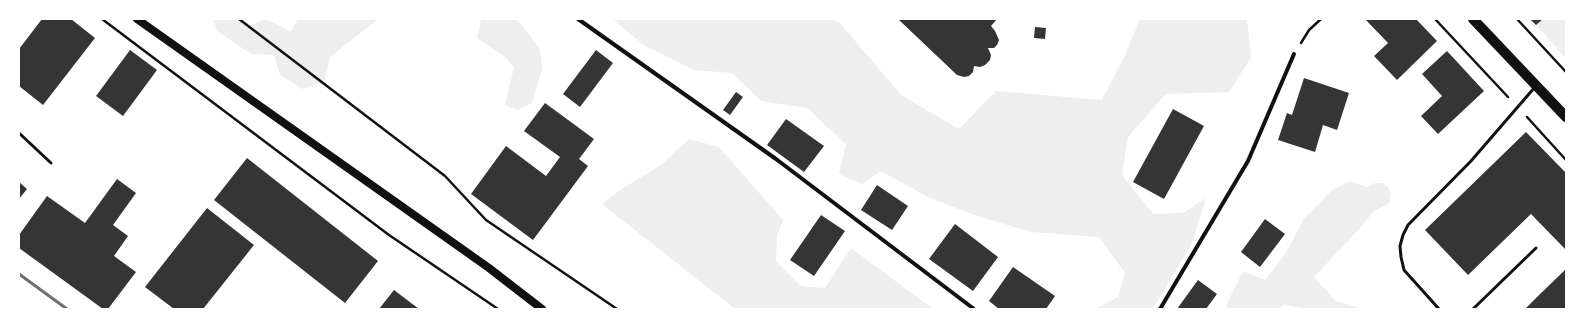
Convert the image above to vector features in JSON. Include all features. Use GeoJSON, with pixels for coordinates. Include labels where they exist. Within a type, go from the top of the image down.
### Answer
{"type":"FeatureCollection","features":[{"type":"Feature","properties":{"kind":"main road"},"geometry":{"type":"LineString","coordinates":[[137,19],[489,268],[542,309]]}},
{"type":"Feature","properties":{"kind":"main road"},"geometry":{"type":"LineString","coordinates":[[1473,19],[1566,117]]}},
{"type":"Feature","properties":{"kind":"street"},"geometry":{"type":"LineString","coordinates":[[578,19],[776,160],[974,309]]}},
{"type":"Feature","properties":{"kind":"street"},"geometry":{"type":"LineString","coordinates":[[1160,309],[1248,161],[1294,54]]}},
{"type":"Feature","properties":{"kind":"lane"},"geometry":{"type":"LineString","coordinates":[[1439,309],[1404,270],[1400,257],[1400,246],[1403,235],[1408,225],[1471,161],[1536,86]]}},
{"type":"Feature","properties":{"kind":"lane"},"geometry":{"type":"LineString","coordinates":[[19,133],[52,163]]}},
{"type":"Feature","properties":{"kind":"lane"},"geometry":{"type":"LineString","coordinates":[[1473,309],[1536,248]]}},
{"type":"Feature","properties":{"kind":"path"},"geometry":{"type":"LineString","coordinates":[[102,19],[389,236],[498,309]]}},
{"type":"Feature","properties":{"kind":"path"},"geometry":{"type":"LineString","coordinates":[[239,19],[445,176],[486,220],[616,309]]}},
{"type":"Feature","properties":{"kind":"path"},"geometry":{"type":"LineString","coordinates":[[1294,54],[1309,30],[1322,19]]}},
{"type":"Feature","properties":{"kind":"path"},"geometry":{"type":"LineString","coordinates":[[1435,19],[1566,160]]}},
{"type":"Feature","properties":{"kind":"path"},"geometry":{"type":"LineString","coordinates":[[1517,19],[1566,72]]}},
{"type":"Feature","properties":{"kind":"shaded area"},"geometry":{"type":"Polygon","coordinates":[[[213,19],[237,19],[247,27],[266,19],[291,32],[298,19],[378,19],[330,57],[325,80],[303,89],[280,75],[274,55],[251,54],[217,31],[213,19]]]}},
{"type":"Feature","properties":{"kind":"shaded area"},"geometry":{"type":"Polygon","coordinates":[[[481,19],[517,19],[540,49],[542,69],[532,103],[518,110],[505,105],[514,67],[505,57],[477,38],[481,19]]]}},
{"type":"Feature","properties":{"kind":"shaded area"},"geometry":{"type":"Polygon","coordinates":[[[612,19],[830,19],[840,23],[901,95],[959,129],[996,91],[1102,100],[1125,55],[1140,19],[1247,19],[1251,58],[1229,92],[1166,94],[1128,137],[1122,175],[1153,214],[1183,213],[1206,198],[1192,243],[1153,309],[1094,309],[1118,297],[1125,273],[1099,237],[1031,232],[974,215],[928,197],[881,171],[862,184],[839,174],[846,144],[807,108],[761,101],[732,73],[694,70],[644,45],[612,19]]]}},
{"type":"Feature","properties":{"kind":"shaded area"},"geometry":{"type":"Polygon","coordinates":[[[1543,19],[1566,19],[1566,58],[1536,25],[1543,19]]]}},
{"type":"Feature","properties":{"kind":"shaded area"},"geometry":{"type":"Polygon","coordinates":[[[689,139],[719,147],[783,220],[777,236],[776,261],[801,286],[825,288],[851,248],[933,309],[735,309],[602,204],[623,188],[661,165],[689,139]]]}},
{"type":"Feature","properties":{"kind":"shaded area"},"geometry":{"type":"Polygon","coordinates":[[[1350,181],[1367,187],[1375,183],[1382,183],[1388,187],[1391,194],[1389,203],[1373,212],[1314,277],[1336,301],[1361,309],[1308,309],[1284,305],[1279,309],[1226,309],[1230,297],[1243,271],[1265,280],[1284,256],[1304,219],[1332,190],[1350,181]]]}},
{"type":"Feature","properties":{"kind":"building"},"geometry":{"type":"Polygon","coordinates":[[[42,19],[71,19],[95,38],[43,105],[19,86],[19,49],[42,19]]]}},
{"type":"Feature","properties":{"kind":"building"},"geometry":{"type":"Polygon","coordinates":[[[898,19],[997,19],[991,26],[999,40],[994,48],[988,48],[991,55],[990,60],[985,65],[980,67],[974,66],[973,72],[969,76],[964,77],[957,75],[898,19]]]}},
{"type":"Feature","properties":{"kind":"building"},"geometry":{"type":"Polygon","coordinates":[[[1365,19],[1416,19],[1437,41],[1397,80],[1374,56],[1388,43],[1365,19]]]}},
{"type":"Feature","properties":{"kind":"building"},"geometry":{"type":"Polygon","coordinates":[[[1530,19],[1543,19],[1536,25],[1530,19]]]}},
{"type":"Feature","properties":{"kind":"building"},"geometry":{"type":"Polygon","coordinates":[[[1035,27],[1046,28],[1045,39],[1034,38],[1035,27]]]}},
{"type":"Feature","properties":{"kind":"building"},"geometry":{"type":"Polygon","coordinates":[[[130,50],[157,70],[123,116],[96,96],[130,50]]]}},
{"type":"Feature","properties":{"kind":"building"},"geometry":{"type":"Polygon","coordinates":[[[596,50],[613,63],[580,107],[563,94],[596,50]]]}},
{"type":"Feature","properties":{"kind":"building"},"geometry":{"type":"Polygon","coordinates":[[[1447,51],[1484,91],[1438,134],[1421,116],[1442,96],[1422,74],[1447,51]]]}},
{"type":"Feature","properties":{"kind":"building"},"geometry":{"type":"Polygon","coordinates":[[[1304,78],[1349,93],[1337,130],[1323,125],[1315,152],[1278,140],[1287,113],[1292,115],[1304,78]]]}},
{"type":"Feature","properties":{"kind":"building"},"geometry":{"type":"Polygon","coordinates":[[[736,92],[743,97],[730,115],[723,110],[736,92]]]}},
{"type":"Feature","properties":{"kind":"building"},"geometry":{"type":"Polygon","coordinates":[[[545,103],[594,139],[579,159],[588,166],[533,240],[471,194],[506,146],[546,176],[560,157],[524,131],[545,103]]]}},
{"type":"Feature","properties":{"kind":"building"},"geometry":{"type":"Polygon","coordinates":[[[1173,109],[1204,126],[1164,199],[1133,182],[1173,109]]]}},
{"type":"Feature","properties":{"kind":"building"},"geometry":{"type":"Polygon","coordinates":[[[786,119],[824,146],[804,172],[767,145],[786,119]]]}},
{"type":"Feature","properties":{"kind":"building"},"geometry":{"type":"Polygon","coordinates":[[[1526,132],[1566,173],[1566,250],[1531,214],[1468,275],[1425,230],[1526,132]]]}},
{"type":"Feature","properties":{"kind":"building"},"geometry":{"type":"Polygon","coordinates":[[[247,158],[378,261],[345,303],[214,200],[247,158]]]}},
{"type":"Feature","properties":{"kind":"building"},"geometry":{"type":"Polygon","coordinates":[[[117,179],[136,193],[113,225],[128,236],[114,256],[136,272],[108,309],[103,309],[19,248],[19,235],[47,196],[85,223],[117,179]]]}},
{"type":"Feature","properties":{"kind":"building"},"geometry":{"type":"Polygon","coordinates":[[[19,182],[27,189],[19,199],[19,182]]]}},
{"type":"Feature","properties":{"kind":"building"},"geometry":{"type":"Polygon","coordinates":[[[877,185],[908,206],[892,230],[861,210],[877,185]]]}},
{"type":"Feature","properties":{"kind":"building"},"geometry":{"type":"Polygon","coordinates":[[[207,208],[254,245],[203,309],[174,309],[145,287],[207,208]]]}},
{"type":"Feature","properties":{"kind":"building"},"geometry":{"type":"Polygon","coordinates":[[[821,215],[845,231],[814,276],[790,260],[821,215]]]}},
{"type":"Feature","properties":{"kind":"building"},"geometry":{"type":"Polygon","coordinates":[[[1265,219],[1285,234],[1260,267],[1241,252],[1265,219]]]}},
{"type":"Feature","properties":{"kind":"building"},"geometry":{"type":"Polygon","coordinates":[[[955,224],[998,257],[973,291],[929,259],[955,224]]]}},
{"type":"Feature","properties":{"kind":"building"},"geometry":{"type":"Polygon","coordinates":[[[1013,267],[1055,296],[1046,309],[999,309],[989,301],[1013,267]]]}},
{"type":"Feature","properties":{"kind":"building"},"geometry":{"type":"Polygon","coordinates":[[[1566,269],[1566,309],[1525,309],[1537,297],[1566,269]]]}},
{"type":"Feature","properties":{"kind":"building"},"geometry":{"type":"Polygon","coordinates":[[[1198,280],[1217,294],[1206,309],[1177,309],[1198,280]]]}},
{"type":"Feature","properties":{"kind":"building"},"geometry":{"type":"Polygon","coordinates":[[[394,290],[419,309],[379,309],[394,290]]]}},
{"type":"Feature","properties":{"kind":"railway"},"geometry":{"type":"LineString","coordinates":[[19,274],[67,309]]}}]}
